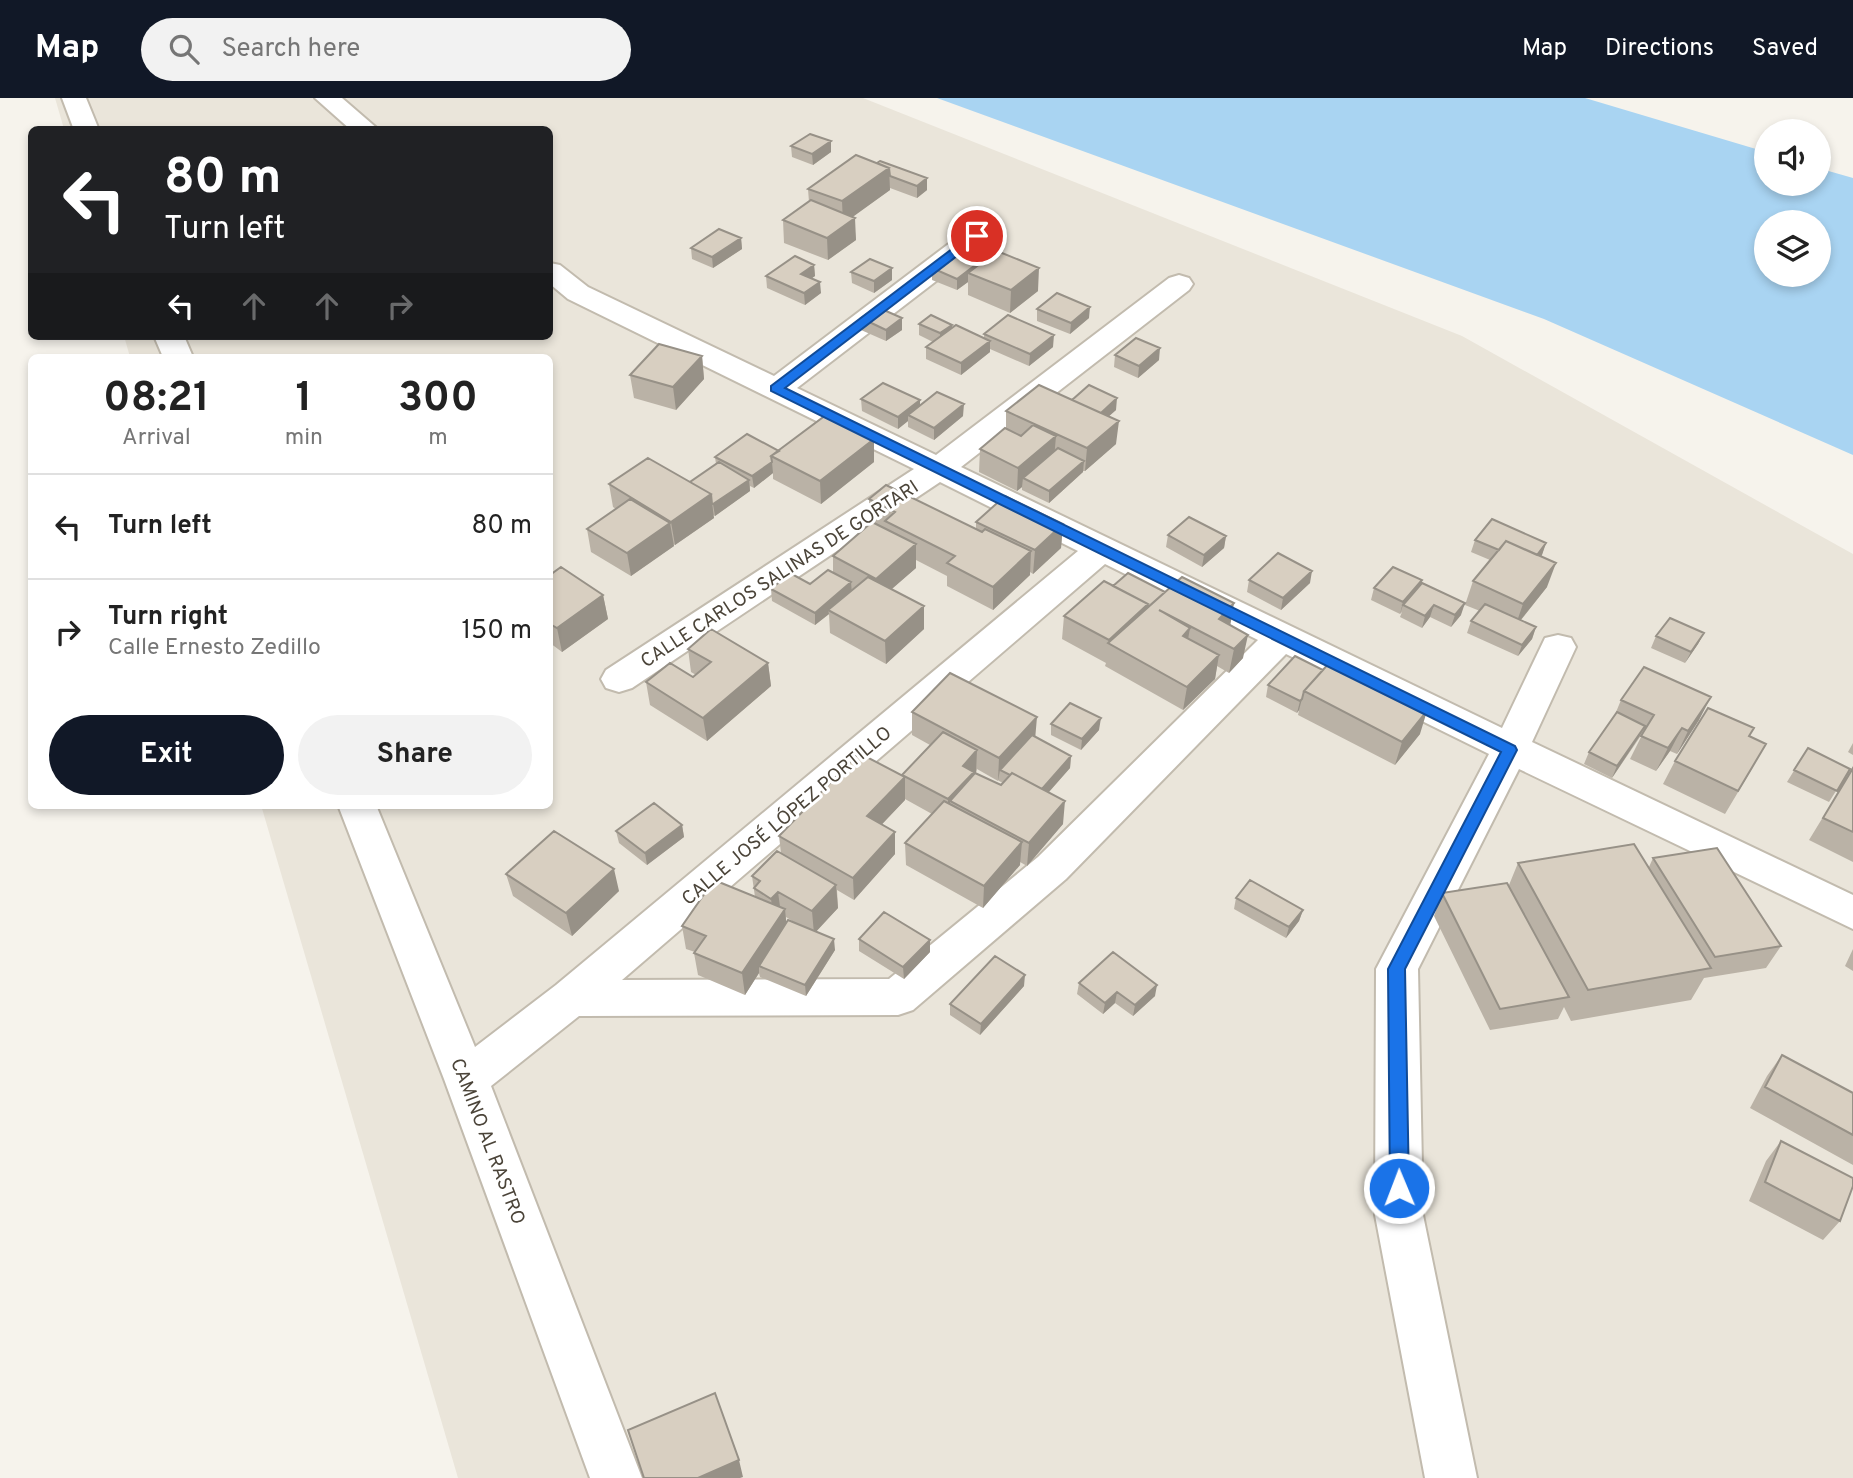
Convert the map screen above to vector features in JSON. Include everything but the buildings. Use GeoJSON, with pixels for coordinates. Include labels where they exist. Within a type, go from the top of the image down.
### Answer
{"type":"FeatureCollection","features":[{"type":"Feature","properties":{"kind":"street"},"geometry":{"type":"LineString","coordinates":[[327,98],[362,126]]}},
{"type":"Feature","properties":{"kind":"street"},"geometry":{"type":"LineString","coordinates":[[77,99],[86,126]]}},
{"type":"Feature","properties":{"kind":"street"},"geometry":{"type":"LineString","coordinates":[[776,389],[977,236]]}},
{"type":"Feature","properties":{"kind":"street"},"geometry":{"type":"LineString","coordinates":[[553,273],[578,293],[940,467],[1510,750],[1853,913]]}},
{"type":"Feature","properties":{"kind":"street","name":"CALLE CARLOS SALINAS DE GORTARI"},"geometry":{"type":"LineString","coordinates":[[619,679],[940,467],[1179,284]]}},
{"type":"Feature","properties":{"kind":"street","name":"CALLE JOSÉ LÓPEZ PORTILLO"},"geometry":{"type":"LineString","coordinates":[[466,1079],[570,998],[1103,548]]}},
{"type":"Feature","properties":{"kind":"street"},"geometry":{"type":"LineString","coordinates":[[570,998],[898,997],[1052,868],[1282,637]]}},
{"type":"Feature","properties":{"kind":"street"},"geometry":{"type":"LineString","coordinates":[[1451,1478],[1399,1215],[1397,969],[1510,750],[1558,647]]}},
{"type":"Feature","properties":{"kind":"street","name":"CAMINO AL RASTRO"},"geometry":{"type":"LineString","coordinates":[[359,809],[466,1079],[616,1478]]}},
{"type":"Feature","properties":{"kind":"shaded area"},"geometry":{"type":"Polygon","coordinates":[[[55,98],[863,98],[1462,336],[1853,554],[1853,1478],[458,1478],[262,809],[553,809],[553,354],[129,354],[125,340],[553,340],[553,126],[63,126],[55,98]]]}},
{"type":"Feature","properties":{"kind":"water"},"geometry":{"type":"Polygon","coordinates":[[[937,98],[1585,98],[1754,148],[1754,196],[1831,196],[1831,172],[1853,178],[1853,455],[1544,319],[937,98]]]}},
{"type":"Feature","properties":{"kind":"route"},"geometry":{"type":"LineString","coordinates":[[977,236],[776,389],[940,467],[1510,750],[1397,969],[1399,1188]]}}]}
